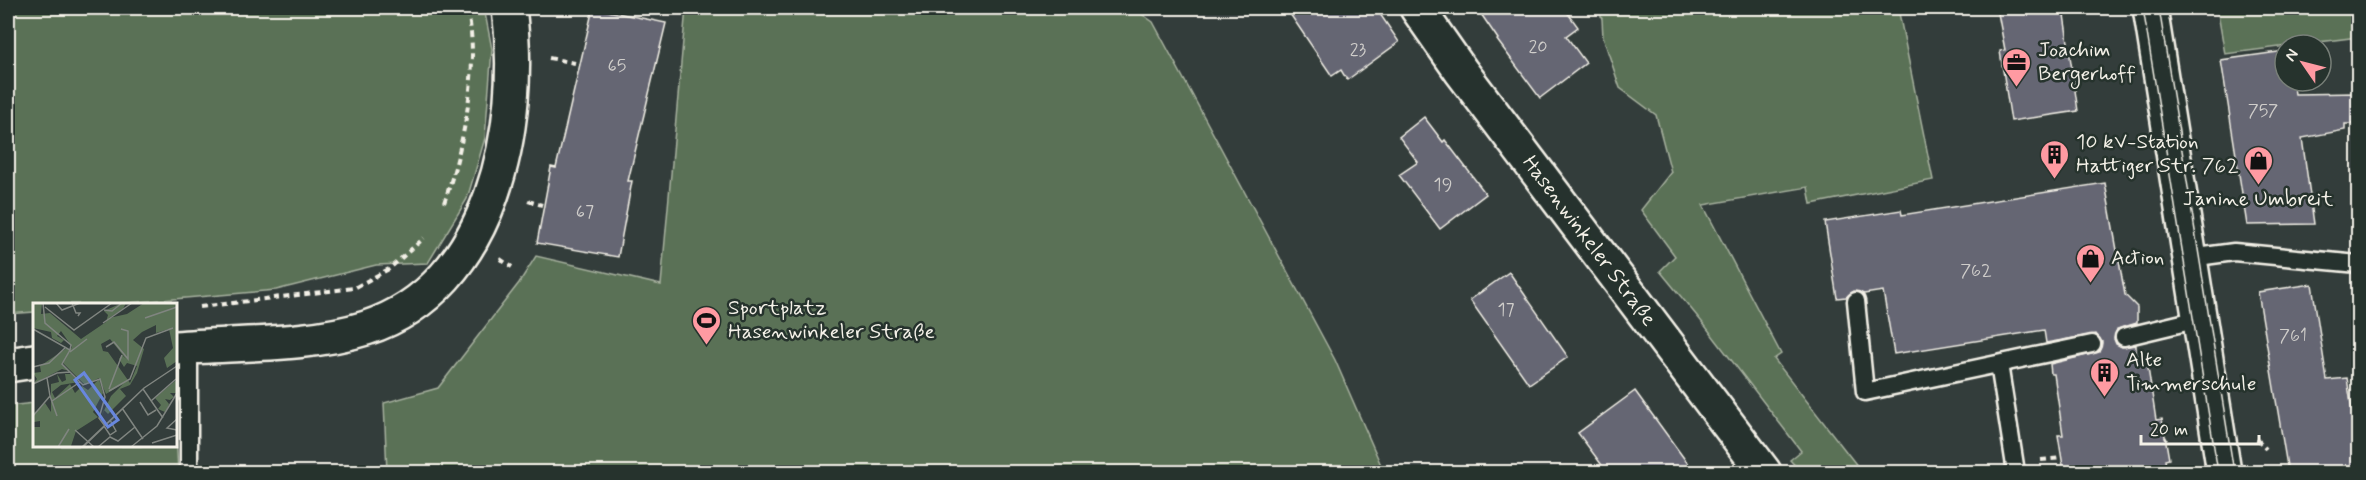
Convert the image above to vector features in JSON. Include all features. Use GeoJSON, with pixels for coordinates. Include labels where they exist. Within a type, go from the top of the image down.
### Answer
{"type":"FeatureCollection","features":[{"type":"Feature","properties":{"kind":"street"},"geometry":{"type":"LineString","coordinates":[[182,347],[321,338],[357,330],[388,319],[408,308],[458,261],[476,233],[488,207],[507,130],[513,74],[509,8]]}},
{"type":"Feature","properties":{"kind":"street","name":"Hasenwinkeler Straße"},"geometry":{"type":"LineString","coordinates":[[1417,8],[1461,71],[1764,472]]}},
{"type":"Feature","properties":{"kind":"street"},"geometry":{"type":"LineString","coordinates":[[2150,8],[2224,472]]}},
{"type":"Feature","properties":{"kind":"street"},"geometry":{"type":"LineString","coordinates":[[8,365],[33,361]]}},
{"type":"Feature","properties":{"kind":"lane"},"geometry":{"type":"LineString","coordinates":[[2190,258],[2234,252],[2358,264]]}},
{"type":"Feature","properties":{"kind":"lane"},"geometry":{"type":"LineString","coordinates":[[1856,301],[1865,392],[2092,344]]}},
{"type":"Feature","properties":{"kind":"lane"},"geometry":{"type":"LineString","coordinates":[[2124,337],[2199,319]]}},
{"type":"Feature","properties":{"kind":"lane"},"geometry":{"type":"LineString","coordinates":[[182,347],[189,472]]}},
{"type":"Feature","properties":{"kind":"lane"},"geometry":{"type":"LineString","coordinates":[[1999,364],[2016,472]]}},
{"type":"Feature","properties":{"kind":"path"},"geometry":{"type":"LineString","coordinates":[[441,213],[456,163],[471,82],[472,47],[467,8]]}},
{"type":"Feature","properties":{"kind":"path"},"geometry":{"type":"LineString","coordinates":[[569,62],[575,63]]}},
{"type":"Feature","properties":{"kind":"path"},"geometry":{"type":"LineString","coordinates":[[525,200],[542,205]]}},
{"type":"Feature","properties":{"kind":"path"},"geometry":{"type":"LineString","coordinates":[[196,307],[354,288],[389,269],[426,235]]}},
{"type":"Feature","properties":{"kind":"green space"},"geometry":{"type":"Polygon","coordinates":[[[8,8],[484,8],[492,49],[485,138],[467,199],[428,263],[376,265],[276,290],[127,303],[33,303],[33,312],[8,314],[8,8]]]}},
{"type":"Feature","properties":{"kind":"green space"},"geometry":{"type":"Polygon","coordinates":[[[686,8],[1133,8],[1153,22],[1335,360],[1384,472],[387,472],[384,403],[438,388],[519,283],[536,256],[661,285],[686,8]]]}},
{"type":"Feature","properties":{"kind":"green space"},"geometry":{"type":"Polygon","coordinates":[[[1598,8],[1898,8],[1933,180],[1811,204],[1808,187],[1703,205],[1781,354],[1774,359],[1862,472],[1801,472],[1790,460],[1801,451],[1660,271],[1675,256],[1641,210],[1671,172],[1656,115],[1620,88],[1603,37],[1602,19],[1598,8]]]}},
{"type":"Feature","properties":{"kind":"green space"},"geometry":{"type":"Polygon","coordinates":[[[2217,8],[2358,8],[2358,37],[2333,40],[2333,33],[2273,33],[2273,48],[2225,54],[2217,8]]]}},
{"type":"Feature","properties":{"kind":"green space"},"geometry":{"type":"Polygon","coordinates":[[[33,403],[33,447],[177,447],[178,472],[8,472],[8,406],[33,403]]]}},
{"type":"Feature","properties":{"kind":"building"},"geometry":{"type":"Polygon","coordinates":[[[593,8],[666,23],[628,181],[632,181],[618,257],[537,243],[551,167],[556,168],[593,8]]]}},
{"type":"Feature","properties":{"kind":"building"},"geometry":{"type":"Polygon","coordinates":[[[1286,8],[1376,8],[1399,42],[1347,80],[1341,70],[1332,76],[1286,8]]]}},
{"type":"Feature","properties":{"kind":"building"},"geometry":{"type":"Polygon","coordinates":[[[1477,8],[1564,8],[1578,27],[1566,36],[1586,63],[1540,98],[1497,40],[1477,8]]]}},
{"type":"Feature","properties":{"kind":"building"},"geometry":{"type":"Polygon","coordinates":[[[1997,8],[2063,8],[2078,111],[2011,121],[2000,51],[2005,50],[1997,8]]]}},
{"type":"Feature","properties":{"kind":"building"},"geometry":{"type":"Polygon","coordinates":[[[2273,53],[2273,93],[2358,93],[2358,124],[2345,124],[2345,130],[2302,138],[2314,224],[2247,225],[2221,60],[2273,53]]]}},
{"type":"Feature","properties":{"kind":"building"},"geometry":{"type":"Polygon","coordinates":[[[1424,117],[1443,142],[1445,140],[1486,194],[1440,229],[1399,175],[1418,162],[1399,137],[1424,117]]]}},
{"type":"Feature","properties":{"kind":"building"},"geometry":{"type":"Polygon","coordinates":[[[2105,183],[2125,295],[2137,307],[2137,323],[2117,329],[2114,339],[2116,344],[2122,347],[2136,345],[2136,357],[2146,355],[2156,420],[2162,419],[2169,459],[2165,460],[2167,472],[2064,472],[2058,435],[2063,435],[2054,374],[2051,374],[2050,364],[2099,352],[2102,342],[2096,334],[2046,343],[2044,330],[1894,354],[1883,291],[1864,294],[1854,291],[1846,297],[1837,298],[1825,222],[1901,210],[1902,215],[2105,183]]]}},
{"type":"Feature","properties":{"kind":"building"},"geometry":{"type":"Polygon","coordinates":[[[1509,272],[1568,357],[1529,384],[1470,300],[1509,272]]]}},
{"type":"Feature","properties":{"kind":"building"},"geometry":{"type":"Polygon","coordinates":[[[2312,284],[2327,380],[2347,378],[2358,449],[2358,472],[2288,472],[2258,292],[2312,284]]]}},
{"type":"Feature","properties":{"kind":"building"},"geometry":{"type":"Polygon","coordinates":[[[1635,391],[1694,472],[1607,472],[1578,433],[1635,391]]]}},
{"type":"Feature","properties":{"kind":"tram line"},"geometry":{"type":"LineString","coordinates":[[2143,8],[2218,472]]}},
{"type":"Feature","properties":{"kind":"tram line"},"geometry":{"type":"LineString","coordinates":[[2159,8],[2234,472]]}},
{"type":"Feature","properties":{"kind":"place","name":"Joachim Bergerhoff"},"geometry":{"type":"Point","coordinates":[2017,88]}},
{"type":"Feature","properties":{"kind":"place","name":"10 kV-Station Hattiger Str. 762"},"geometry":{"type":"Point","coordinates":[2055,180]}},
{"type":"Feature","properties":{"kind":"place","name":"Janine Umbreit"},"geometry":{"type":"Point","coordinates":[2258,186]}},
{"type":"Feature","properties":{"kind":"place","name":"Action"},"geometry":{"type":"Point","coordinates":[2090,284]}},
{"type":"Feature","properties":{"kind":"place","name":"Sportplatz Hasenwinkeler Straße"},"geometry":{"type":"Point","coordinates":[707,346]}},
{"type":"Feature","properties":{"kind":"place","name":"Alte Timmerschule"},"geometry":{"type":"Point","coordinates":[2105,398]}}]}
